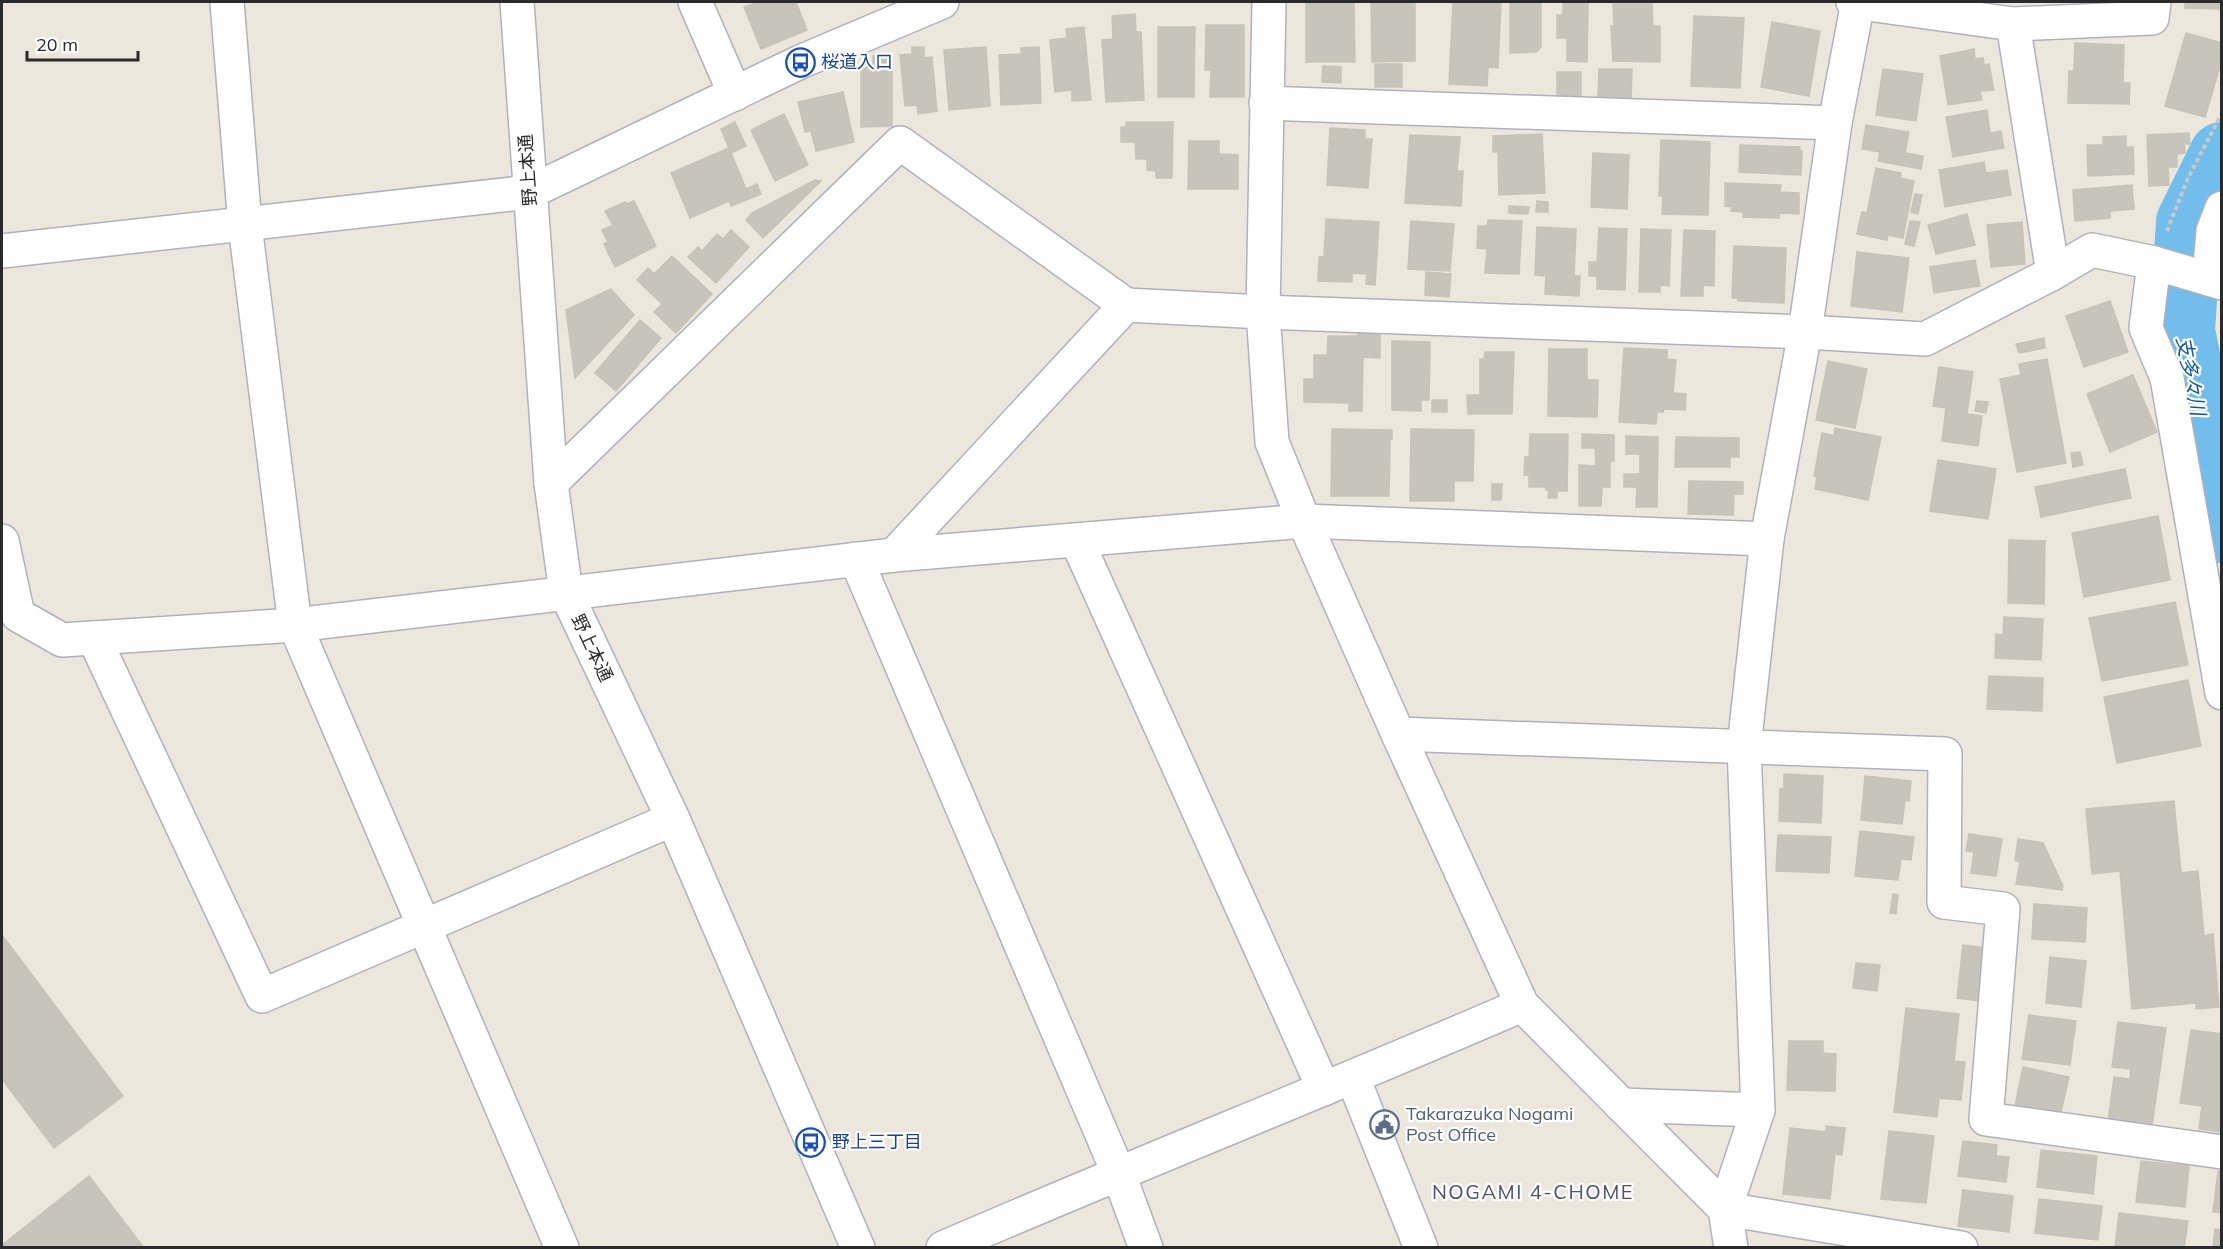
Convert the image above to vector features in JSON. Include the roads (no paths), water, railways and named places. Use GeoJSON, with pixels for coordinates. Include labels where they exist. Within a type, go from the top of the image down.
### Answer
{"type":"FeatureCollection","features":[{"type":"Feature","properties":{"kind":"street"},"geometry":{"type":"LineString","coordinates":[[227,2],[245,225],[295,624],[562,1248]]}},
{"type":"Feature","properties":{"kind":"street","name":"野上本通"},"geometry":{"type":"LineString","coordinates":[[517,2],[551,483],[566,593],[673,819],[858,1248]]}},
{"type":"Feature","properties":{"kind":"street"},"geometry":{"type":"LineString","coordinates":[[694,2],[735,94]]}},
{"type":"Feature","properties":{"kind":"street"},"geometry":{"type":"LineString","coordinates":[[2,251],[530,192],[800,62],[942,2]]}},
{"type":"Feature","properties":{"kind":"street"},"geometry":{"type":"LineString","coordinates":[[1269,2],[1263,312],[1272,442],[1304,521],[1398,734],[1522,1005],[1725,1209],[1961,1248]]}},
{"type":"Feature","properties":{"kind":"street"},"geometry":{"type":"LineString","coordinates":[[1731,1248],[1725,1209],[1758,1110],[1744,747],[1767,539],[1805,332],[1835,123],[1856,2],[1914,6],[2013,24],[2152,18],[2154,2]]}},
{"type":"Feature","properties":{"kind":"street"},"geometry":{"type":"LineString","coordinates":[[2013,24],[2053,273]]}},
{"type":"Feature","properties":{"kind":"street"},"geometry":{"type":"LineString","coordinates":[[1266,103],[1835,123]]}},
{"type":"Feature","properties":{"kind":"street"},"geometry":{"type":"LineString","coordinates":[[551,483],[900,142],[1126,305],[1263,312],[1805,332],[1925,339],[2053,273],[2092,250],[2160,264],[2217,287],[2213,231],[2222,208]]}},
{"type":"Feature","properties":{"kind":"street"},"geometry":{"type":"LineString","coordinates":[[2160,264],[2146,328],[2168,378],[2222,693]]}},
{"type":"Feature","properties":{"kind":"street"},"geometry":{"type":"LineString","coordinates":[[894,555],[1126,305]]}},
{"type":"Feature","properties":{"kind":"street"},"geometry":{"type":"LineString","coordinates":[[2,541],[18,615],[62,640],[295,624],[894,555],[1304,521],[1767,539]]}},
{"type":"Feature","properties":{"kind":"street"},"geometry":{"type":"LineString","coordinates":[[1077,541],[1420,1248]]}},
{"type":"Feature","properties":{"kind":"street"},"geometry":{"type":"LineString","coordinates":[[856,559],[1118,1172],[1146,1248]]}},
{"type":"Feature","properties":{"kind":"street"},"geometry":{"type":"LineString","coordinates":[[94,638],[262,996],[673,819]]}},
{"type":"Feature","properties":{"kind":"street"},"geometry":{"type":"LineString","coordinates":[[1398,734],[1945,754],[1944,902],[2003,909],[1986,1119],[2222,1152]]}},
{"type":"Feature","properties":{"kind":"street"},"geometry":{"type":"LineString","coordinates":[[943,1248],[1118,1172],[1339,1083],[1522,1005]]}},
{"type":"Feature","properties":{"kind":"street"},"geometry":{"type":"LineString","coordinates":[[1621,1105],[1758,1110]]}},
{"type":"Feature","properties":{"kind":"waterway","name":"支多々川"},"geometry":{"type":"LineString","coordinates":[[2222,155],[2189,222],[2182,331],[2222,530]]}},
{"type":"Feature","properties":{"kind":"place","name":"桜道入口"},"geometry":{"type":"Point","coordinates":[800,62]}},
{"type":"Feature","properties":{"kind":"place","name":"Takarazuka Nogami Post Office"},"geometry":{"type":"Point","coordinates":[1385,1124]}},
{"type":"Feature","properties":{"kind":"place","name":"野上三丁目"},"geometry":{"type":"Point","coordinates":[811,1142]}},
{"type":"Feature","properties":{"kind":"district","name":"NOGAMI 4-CHOME"},"geometry":{"type":"Point","coordinates":[1533,1192]}}]}
